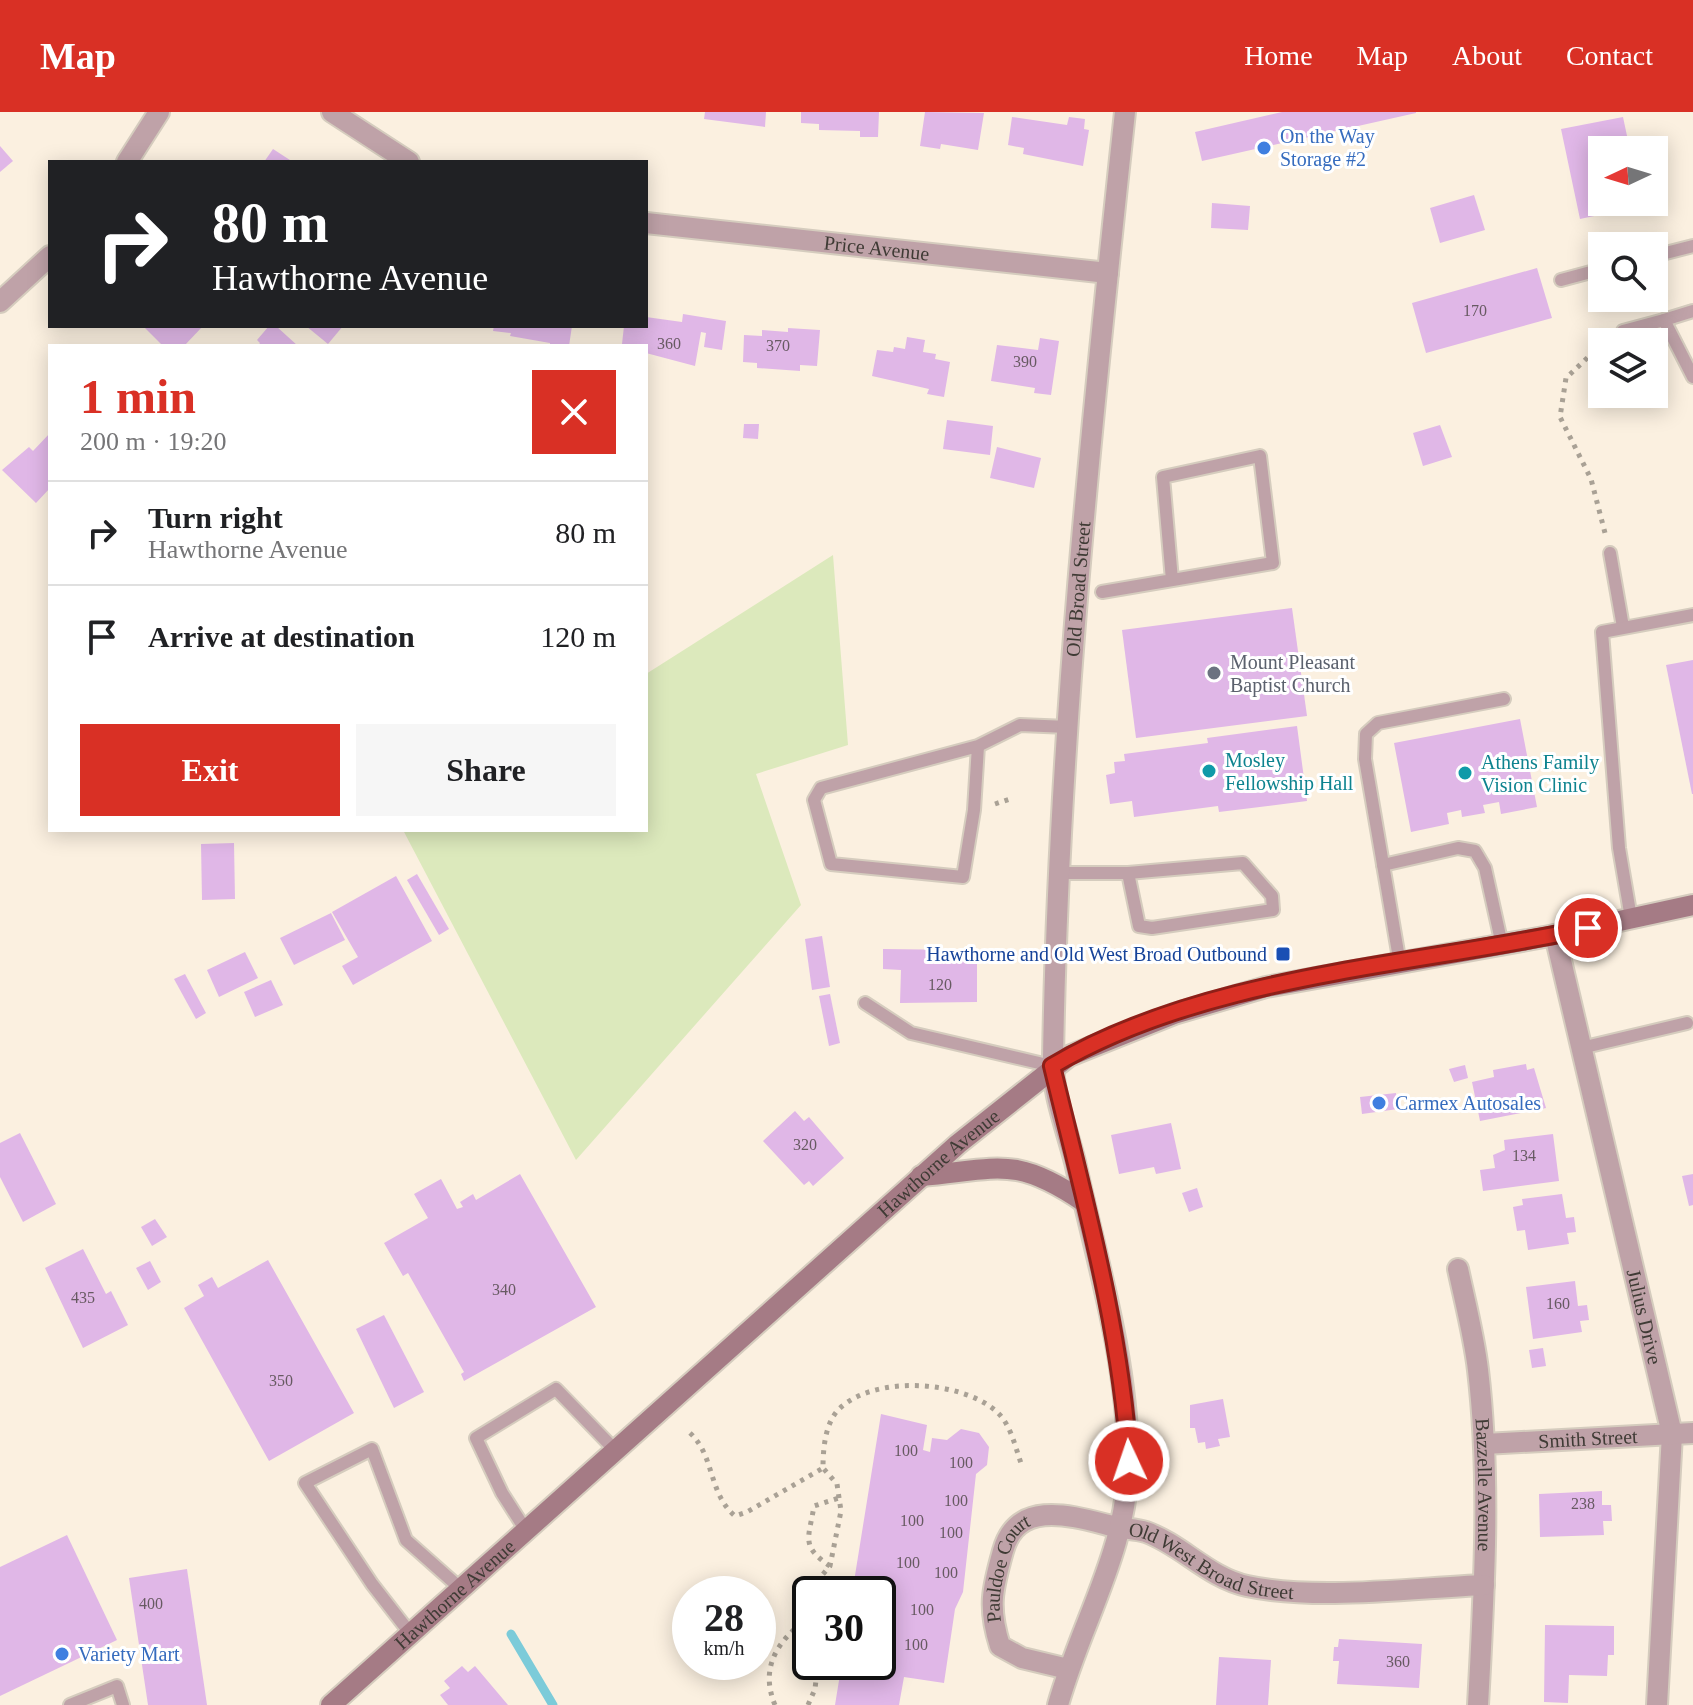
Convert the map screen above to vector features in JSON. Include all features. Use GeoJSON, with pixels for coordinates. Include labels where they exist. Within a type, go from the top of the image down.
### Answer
{"type":"FeatureCollection","features":[{"type":"Feature","properties":{"kind":"main road","name":"Hawthorne Avenue"},"geometry":{"type":"LineString","coordinates":[[331,1705],[921,1176],[1052,1066],[1129,1030],[1205,1005],[1328,974],[1555,935],[1693,905]]}},
{"type":"Feature","properties":{"kind":"main road"},"geometry":{"type":"LineString","coordinates":[[921,1176],[1004,1166],[1052,1180],[1084,1202]]}},
{"type":"Feature","properties":{"kind":"street"},"geometry":{"type":"LineString","coordinates":[[128,160],[159,112]]}},
{"type":"Feature","properties":{"kind":"street"},"geometry":{"type":"LineString","coordinates":[[332,112],[406,160]]}},
{"type":"Feature","properties":{"kind":"street","name":"Old Broad Street"},"geometry":{"type":"LineString","coordinates":[[1052,1066],[1068,727],[1125,112]]}},
{"type":"Feature","properties":{"kind":"street","name":"Price Avenue"},"geometry":{"type":"LineString","coordinates":[[648,223],[1108,273]]}},
{"type":"Feature","properties":{"kind":"street"},"geometry":{"type":"LineString","coordinates":[[0,302],[48,258]]}},
{"type":"Feature","properties":{"kind":"street","name":"Julius Drive"},"geometry":{"type":"LineString","coordinates":[[1555,935],[1581,1048],[1683,1433],[1657,1705]]}},
{"type":"Feature","properties":{"kind":"street","name":"Old West Broad Street"},"geometry":{"type":"LineString","coordinates":[[1052,1066],[1084,1202],[1125,1406],[1129,1461],[1121,1528],[1144,1531],[1192,1555],[1217,1575],[1246,1586],[1342,1590],[1484,1585]]}},
{"type":"Feature","properties":{"kind":"street","name":"Bazzelle Avenue"},"geometry":{"type":"LineString","coordinates":[[1458,1269],[1474,1344],[1484,1444],[1484,1585],[1478,1705]]}},
{"type":"Feature","properties":{"kind":"street","name":"Smith Street"},"geometry":{"type":"LineString","coordinates":[[1484,1444],[1683,1433]]}},
{"type":"Feature","properties":{"kind":"street","name":"Pauldoe Court"},"geometry":{"type":"LineString","coordinates":[[1068,1669],[1022,1658],[1000,1646],[991,1617],[992,1591],[1006,1539],[1020,1521],[1037,1515],[1076,1516],[1121,1528]]}},
{"type":"Feature","properties":{"kind":"street"},"geometry":{"type":"LineString","coordinates":[[1058,1705],[1068,1669],[1113,1559],[1121,1528]]}},
{"type":"Feature","properties":{"kind":"lane"},"geometry":{"type":"LineString","coordinates":[[1668,252],[1693,246]]}},
{"type":"Feature","properties":{"kind":"lane"},"geometry":{"type":"LineString","coordinates":[[1561,280],[1588,273]]}},
{"type":"Feature","properties":{"kind":"lane"},"geometry":{"type":"LineString","coordinates":[[1634,328],[1693,311]]}},
{"type":"Feature","properties":{"kind":"lane"},"geometry":{"type":"LineString","coordinates":[[1664,320],[1693,377]]}},
{"type":"Feature","properties":{"kind":"lane"},"geometry":{"type":"LineString","coordinates":[[1102,592],[1273,563],[1260,456],[1163,477],[1172,580]]}},
{"type":"Feature","properties":{"kind":"lane"},"geometry":{"type":"LineString","coordinates":[[1610,553],[1623,627]]}},
{"type":"Feature","properties":{"kind":"lane"},"geometry":{"type":"LineString","coordinates":[[1631,918],[1619,848],[1602,632],[1693,615]]}},
{"type":"Feature","properties":{"kind":"lane"},"geometry":{"type":"LineString","coordinates":[[1400,964],[1365,759],[1366,734],[1378,723],[1504,699]]}},
{"type":"Feature","properties":{"kind":"lane"},"geometry":{"type":"LineString","coordinates":[[978,746],[974,810],[963,877],[831,864],[814,800],[821,788],[978,746],[1020,725],[1068,727]]}},
{"type":"Feature","properties":{"kind":"lane"},"geometry":{"type":"LineString","coordinates":[[1383,865],[1458,848],[1475,851],[1485,868],[1502,945]]}},
{"type":"Feature","properties":{"kind":"lane"},"geometry":{"type":"LineString","coordinates":[[1060,873],[1128,873],[1243,863],[1272,896],[1273,910],[1152,928],[1139,926],[1128,873]]}},
{"type":"Feature","properties":{"kind":"lane"},"geometry":{"type":"LineString","coordinates":[[865,1003],[911,1033],[1052,1066]]}},
{"type":"Feature","properties":{"kind":"lane"},"geometry":{"type":"LineString","coordinates":[[1581,1048],[1687,1023]]}},
{"type":"Feature","properties":{"kind":"lane"},"geometry":{"type":"LineString","coordinates":[[525,1529],[502,1493],[476,1438],[556,1389],[614,1449]]}},
{"type":"Feature","properties":{"kind":"lane"},"geometry":{"type":"LineString","coordinates":[[410,1633],[372,1584],[305,1483],[372,1449],[406,1540],[460,1588]]}},
{"type":"Feature","properties":{"kind":"lane"},"geometry":{"type":"LineString","coordinates":[[70,1705],[117,1686],[123,1705]]}},
{"type":"Feature","properties":{"kind":"path"},"geometry":{"type":"LineString","coordinates":[[1588,357],[1566,378],[1560,417],[1591,479],[1610,553]]}},
{"type":"Feature","properties":{"kind":"path"},"geometry":{"type":"LineString","coordinates":[[821,1576],[830,1566],[841,1511],[837,1484],[823,1468],[823,1448],[832,1419],[840,1408],[885,1388],[920,1384],[958,1393],[994,1409],[1007,1423],[1022,1466]]}},
{"type":"Feature","properties":{"kind":"path"},"geometry":{"type":"LineString","coordinates":[[690,1433],[705,1451],[719,1499],[735,1516],[823,1468]]}},
{"type":"Feature","properties":{"kind":"path"},"geometry":{"type":"LineString","coordinates":[[830,1566],[811,1553],[808,1546],[814,1506],[839,1498]]}},
{"type":"Feature","properties":{"kind":"path"},"geometry":{"type":"LineString","coordinates":[[775,1705],[770,1676],[775,1651],[783,1637],[792,1630]]}},
{"type":"Feature","properties":{"kind":"path"},"geometry":{"type":"LineString","coordinates":[[808,1705],[816,1680]]}},
{"type":"Feature","properties":{"kind":"green space"},"geometry":{"type":"Polygon","coordinates":[[[833,555],[848,745],[756,774],[801,905],[576,1160],[404,832],[648,832],[648,673],[833,555]]]}},
{"type":"Feature","properties":{"kind":"building"},"geometry":{"type":"Polygon","coordinates":[[[705,112],[766,112],[765,127],[704,119],[705,112]]]}},
{"type":"Feature","properties":{"kind":"building"},"geometry":{"type":"Polygon","coordinates":[[[801,112],[879,112],[878,137],[860,137],[860,131],[819,130],[819,124],[801,123],[801,112]]]}},
{"type":"Feature","properties":{"kind":"building"},"geometry":{"type":"Polygon","coordinates":[[[925,112],[984,113],[978,150],[941,144],[940,149],[920,146],[925,112]]]}},
{"type":"Feature","properties":{"kind":"building"},"geometry":{"type":"Polygon","coordinates":[[[1282,112],[1416,113],[1202,161],[1195,132],[1282,112]]]}},
{"type":"Feature","properties":{"kind":"building"},"geometry":{"type":"Polygon","coordinates":[[[1012,117],[1067,125],[1069,117],[1085,119],[1084,129],[1089,130],[1083,166],[1023,154],[1024,148],[1008,145],[1012,117]]]}},
{"type":"Feature","properties":{"kind":"building"},"geometry":{"type":"Polygon","coordinates":[[[1623,117],[1627,136],[1588,136],[1588,216],[1594,216],[1580,219],[1561,129],[1623,117]]]}},
{"type":"Feature","properties":{"kind":"building"},"geometry":{"type":"Polygon","coordinates":[[[0,146],[13,161],[0,172],[0,146]]]}},
{"type":"Feature","properties":{"kind":"building"},"geometry":{"type":"Polygon","coordinates":[[[273,149],[290,160],[265,160],[273,149]]]}},
{"type":"Feature","properties":{"kind":"building"},"geometry":{"type":"Polygon","coordinates":[[[1474,195],[1485,230],[1440,243],[1430,208],[1474,195]]]}},
{"type":"Feature","properties":{"kind":"building"},"geometry":{"type":"Polygon","coordinates":[[[1212,203],[1250,206],[1248,230],[1211,228],[1212,203]]]}},
{"type":"Feature","properties":{"kind":"building"},"geometry":{"type":"Polygon","coordinates":[[[1537,268],[1552,318],[1426,353],[1412,303],[1537,268]]]}},
{"type":"Feature","properties":{"kind":"building"},"geometry":{"type":"Polygon","coordinates":[[[683,314],[726,321],[722,350],[704,347],[706,333],[701,332],[695,366],[648,354],[648,344],[622,344],[624,328],[648,328],[648,317],[682,322],[683,314]]]}},
{"type":"Feature","properties":{"kind":"building"},"geometry":{"type":"Polygon","coordinates":[[[145,328],[201,328],[186,344],[161,344],[145,328]]]}},
{"type":"Feature","properties":{"kind":"building"},"geometry":{"type":"Polygon","coordinates":[[[267,328],[278,328],[296,344],[259,344],[257,340],[267,328]]]}},
{"type":"Feature","properties":{"kind":"building"},"geometry":{"type":"Polygon","coordinates":[[[308,328],[341,328],[328,344],[308,328]]]}},
{"type":"Feature","properties":{"kind":"building"},"geometry":{"type":"Polygon","coordinates":[[[494,328],[572,328],[569,344],[550,344],[493,331],[494,328]]]}},
{"type":"Feature","properties":{"kind":"building"},"geometry":{"type":"Polygon","coordinates":[[[788,328],[820,330],[817,366],[800,365],[800,371],[757,368],[757,363],[743,362],[744,335],[762,336],[762,330],[788,332],[788,328]]]}},
{"type":"Feature","properties":{"kind":"building"},"geometry":{"type":"Polygon","coordinates":[[[907,337],[925,340],[923,352],[936,354],[935,359],[950,362],[944,397],[927,394],[929,389],[872,376],[877,350],[893,352],[894,347],[905,349],[907,337]]]}},
{"type":"Feature","properties":{"kind":"building"},"geometry":{"type":"Polygon","coordinates":[[[1040,338],[1059,341],[1051,395],[1034,393],[1035,388],[991,381],[997,345],[1038,350],[1040,338]]]}},
{"type":"Feature","properties":{"kind":"building"},"geometry":{"type":"Polygon","coordinates":[[[947,420],[993,426],[990,455],[943,449],[947,420]]]}},
{"type":"Feature","properties":{"kind":"building"},"geometry":{"type":"Polygon","coordinates":[[[744,424],[759,424],[758,439],[743,438],[744,424]]]}},
{"type":"Feature","properties":{"kind":"building"},"geometry":{"type":"Polygon","coordinates":[[[1440,425],[1452,457],[1423,466],[1413,433],[1440,425]]]}},
{"type":"Feature","properties":{"kind":"building"},"geometry":{"type":"Polygon","coordinates":[[[48,435],[48,490],[36,503],[2,470],[29,447],[33,451],[48,435]]]}},
{"type":"Feature","properties":{"kind":"building"},"geometry":{"type":"Polygon","coordinates":[[[997,447],[1041,458],[1034,488],[990,478],[997,447]]]}},
{"type":"Feature","properties":{"kind":"building","name":"Mount Pleasant Baptist Church"},"geometry":{"type":"Polygon","coordinates":[[[1292,608],[1307,716],[1136,738],[1122,630],[1292,608]]]}},
{"type":"Feature","properties":{"kind":"building"},"geometry":{"type":"Polygon","coordinates":[[[1693,660],[1693,794],[1692,794],[1666,665],[1693,660]]]}},
{"type":"Feature","properties":{"kind":"building","name":"Athens Family Vision Clinic"},"geometry":{"type":"Polygon","coordinates":[[[1520,719],[1537,807],[1501,814],[1499,802],[1483,805],[1485,813],[1462,817],[1461,810],[1447,813],[1449,824],[1411,832],[1394,743],[1520,719]]]}},
{"type":"Feature","properties":{"kind":"building","name":"Mosley Fellowship Hall"},"geometry":{"type":"Polygon","coordinates":[[[1297,726],[1307,801],[1219,812],[1218,806],[1134,817],[1132,801],[1110,804],[1106,775],[1115,773],[1114,762],[1125,761],[1124,754],[1208,743],[1207,738],[1297,726]]]}},
{"type":"Feature","properties":{"kind":"building"},"geometry":{"type":"Polygon","coordinates":[[[234,843],[235,899],[202,900],[201,844],[234,843]]]}},
{"type":"Feature","properties":{"kind":"building"},"geometry":{"type":"Polygon","coordinates":[[[417,874],[449,929],[439,935],[407,880],[417,874]]]}},
{"type":"Feature","properties":{"kind":"building"},"geometry":{"type":"Polygon","coordinates":[[[396,876],[432,941],[353,985],[342,966],[358,957],[332,912],[396,876]]]}},
{"type":"Feature","properties":{"kind":"building"},"geometry":{"type":"Polygon","coordinates":[[[331,913],[345,940],[294,965],[280,938],[331,913]]]}},
{"type":"Feature","properties":{"kind":"building"},"geometry":{"type":"Polygon","coordinates":[[[822,936],[830,987],[812,990],[805,939],[822,936]]]}},
{"type":"Feature","properties":{"kind":"building"},"geometry":{"type":"Polygon","coordinates":[[[883,949],[966,950],[966,956],[977,956],[977,1002],[900,1003],[901,970],[883,969],[883,949]]]}},
{"type":"Feature","properties":{"kind":"building"},"geometry":{"type":"Polygon","coordinates":[[[245,952],[258,978],[219,997],[207,970],[245,952]]]}},
{"type":"Feature","properties":{"kind":"building"},"geometry":{"type":"Polygon","coordinates":[[[185,974],[206,1013],[196,1019],[174,979],[185,974]]]}},
{"type":"Feature","properties":{"kind":"building"},"geometry":{"type":"Polygon","coordinates":[[[271,980],[283,1005],[255,1017],[244,992],[271,980]]]}},
{"type":"Feature","properties":{"kind":"building"},"geometry":{"type":"Polygon","coordinates":[[[830,994],[840,1043],[829,1046],[819,996],[830,994]]]}},
{"type":"Feature","properties":{"kind":"building"},"geometry":{"type":"Polygon","coordinates":[[[1526,1064],[1527,1070],[1534,1068],[1546,1108],[1480,1121],[1472,1082],[1494,1077],[1493,1070],[1526,1064]]]}},
{"type":"Feature","properties":{"kind":"building"},"geometry":{"type":"Polygon","coordinates":[[[1465,1065],[1468,1078],[1454,1082],[1449,1069],[1465,1065]]]}},
{"type":"Feature","properties":{"kind":"building","name":"Carmex Autosales"},"geometry":{"type":"Polygon","coordinates":[[[1396,1093],[1398,1109],[1362,1114],[1360,1097],[1396,1093]]]}},
{"type":"Feature","properties":{"kind":"building"},"geometry":{"type":"Polygon","coordinates":[[[795,1111],[804,1121],[809,1117],[844,1158],[813,1186],[809,1181],[804,1185],[763,1141],[795,1111]]]}},
{"type":"Feature","properties":{"kind":"building"},"geometry":{"type":"Polygon","coordinates":[[[1171,1123],[1181,1169],[1156,1174],[1154,1167],[1119,1174],[1111,1135],[1171,1123]]]}},
{"type":"Feature","properties":{"kind":"building"},"geometry":{"type":"Polygon","coordinates":[[[20,1133],[56,1204],[23,1222],[0,1177],[0,1143],[20,1133]]]}},
{"type":"Feature","properties":{"kind":"building"},"geometry":{"type":"Polygon","coordinates":[[[1553,1134],[1559,1181],[1483,1191],[1480,1170],[1495,1168],[1493,1155],[1505,1150],[1504,1140],[1553,1134]]]}},
{"type":"Feature","properties":{"kind":"building"},"geometry":{"type":"Polygon","coordinates":[[[520,1174],[596,1307],[464,1381],[461,1374],[464,1372],[408,1273],[403,1276],[384,1243],[428,1218],[414,1194],[441,1179],[457,1209],[463,1207],[460,1202],[473,1194],[476,1200],[520,1174]]]}},
{"type":"Feature","properties":{"kind":"building"},"geometry":{"type":"Polygon","coordinates":[[[1693,1174],[1693,1205],[1689,1206],[1682,1176],[1693,1174]]]}},
{"type":"Feature","properties":{"kind":"building"},"geometry":{"type":"Polygon","coordinates":[[[1197,1188],[1203,1207],[1189,1212],[1182,1193],[1197,1188]]]}},
{"type":"Feature","properties":{"kind":"building"},"geometry":{"type":"Polygon","coordinates":[[[1562,1194],[1566,1218],[1574,1217],[1576,1232],[1567,1233],[1569,1244],[1528,1250],[1525,1230],[1517,1231],[1513,1207],[1523,1205],[1522,1199],[1562,1194]]]}},
{"type":"Feature","properties":{"kind":"building"},"geometry":{"type":"Polygon","coordinates":[[[155,1219],[167,1237],[152,1246],[141,1227],[155,1219]]]}},
{"type":"Feature","properties":{"kind":"building"},"geometry":{"type":"Polygon","coordinates":[[[83,1249],[106,1294],[111,1291],[128,1325],[83,1348],[45,1268],[83,1249]]]}},
{"type":"Feature","properties":{"kind":"building"},"geometry":{"type":"Polygon","coordinates":[[[268,1260],[354,1413],[269,1461],[184,1308],[204,1296],[198,1285],[212,1277],[218,1288],[268,1260]]]}},
{"type":"Feature","properties":{"kind":"building"},"geometry":{"type":"Polygon","coordinates":[[[150,1261],[161,1282],[148,1290],[136,1268],[150,1261]]]}},
{"type":"Feature","properties":{"kind":"building"},"geometry":{"type":"Polygon","coordinates":[[[1575,1281],[1578,1306],[1587,1305],[1589,1320],[1580,1321],[1582,1332],[1533,1339],[1526,1287],[1575,1281]]]}},
{"type":"Feature","properties":{"kind":"building"},"geometry":{"type":"Polygon","coordinates":[[[384,1315],[424,1392],[394,1408],[356,1329],[384,1315]]]}},
{"type":"Feature","properties":{"kind":"building"},"geometry":{"type":"Polygon","coordinates":[[[1543,1348],[1546,1366],[1532,1368],[1529,1350],[1543,1348]]]}},
{"type":"Feature","properties":{"kind":"building"},"geometry":{"type":"Polygon","coordinates":[[[1223,1399],[1230,1437],[1218,1439],[1220,1446],[1206,1449],[1205,1442],[1198,1443],[1195,1428],[1190,1428],[1190,1405],[1223,1399]]]}},
{"type":"Feature","properties":{"kind":"building"},"geometry":{"type":"Polygon","coordinates":[[[881,1414],[927,1425],[923,1450],[930,1452],[932,1438],[947,1440],[961,1429],[979,1433],[989,1447],[987,1465],[976,1474],[963,1592],[955,1609],[944,1683],[904,1677],[899,1705],[835,1705],[839,1680],[896,1680],[896,1576],[855,1576],[881,1414]]]}},
{"type":"Feature","properties":{"kind":"building"},"geometry":{"type":"Polygon","coordinates":[[[1602,1491],[1602,1505],[1611,1505],[1612,1521],[1603,1521],[1604,1535],[1540,1537],[1539,1494],[1602,1491]]]}},
{"type":"Feature","properties":{"kind":"building"},"geometry":{"type":"Polygon","coordinates":[[[67,1535],[117,1640],[0,1696],[0,1567],[67,1535]]]}},
{"type":"Feature","properties":{"kind":"building"},"geometry":{"type":"Polygon","coordinates":[[[187,1569],[207,1705],[148,1705],[129,1578],[187,1569]]]}},
{"type":"Feature","properties":{"kind":"building"},"geometry":{"type":"Polygon","coordinates":[[[1545,1625],[1614,1626],[1614,1655],[1608,1655],[1607,1676],[1569,1675],[1568,1703],[1544,1702],[1545,1625]]]}},
{"type":"Feature","properties":{"kind":"building"},"geometry":{"type":"Polygon","coordinates":[[[1339,1639],[1422,1644],[1419,1688],[1337,1684],[1339,1661],[1333,1661],[1334,1647],[1338,1647],[1339,1639]]]}},
{"type":"Feature","properties":{"kind":"building"},"geometry":{"type":"Polygon","coordinates":[[[1219,1657],[1271,1660],[1268,1705],[1216,1705],[1219,1657]]]}},
{"type":"Feature","properties":{"kind":"building"},"geometry":{"type":"Polygon","coordinates":[[[462,1666],[468,1672],[475,1666],[508,1705],[448,1705],[440,1695],[450,1688],[444,1681],[462,1666]]]}},
{"type":"Feature","properties":{"kind":"waterway"},"geometry":{"type":"LineString","coordinates":[[511,1634],[553,1705]]}},
{"type":"Feature","properties":{"kind":"place","name":"On the Way Storage #2"},"geometry":{"type":"Point","coordinates":[1264,148]}},
{"type":"Feature","properties":{"kind":"place","name":"Mount Pleasant Baptist Church"},"geometry":{"type":"Point","coordinates":[1214,673]}},
{"type":"Feature","properties":{"kind":"place","name":"Mosley Fellowship Hall"},"geometry":{"type":"Point","coordinates":[1209,771]}},
{"type":"Feature","properties":{"kind":"place","name":"Athens Family Vision Clinic"},"geometry":{"type":"Point","coordinates":[1465,773]}},
{"type":"Feature","properties":{"kind":"place","name":"Hawthorne and Old West Broad Outbound"},"geometry":{"type":"Point","coordinates":[1283,954]}},
{"type":"Feature","properties":{"kind":"place","name":"Carmex Autosales"},"geometry":{"type":"Point","coordinates":[1379,1103]}},
{"type":"Feature","properties":{"kind":"place","name":"Variety Mart"},"geometry":{"type":"Point","coordinates":[62,1654]}},
{"type":"Feature","properties":{"kind":"route"},"geometry":{"type":"LineString","coordinates":[[1129,1461],[1125,1406],[1107,1304],[1052,1066],[1129,1030],[1266,987],[1588,928]]}}]}
